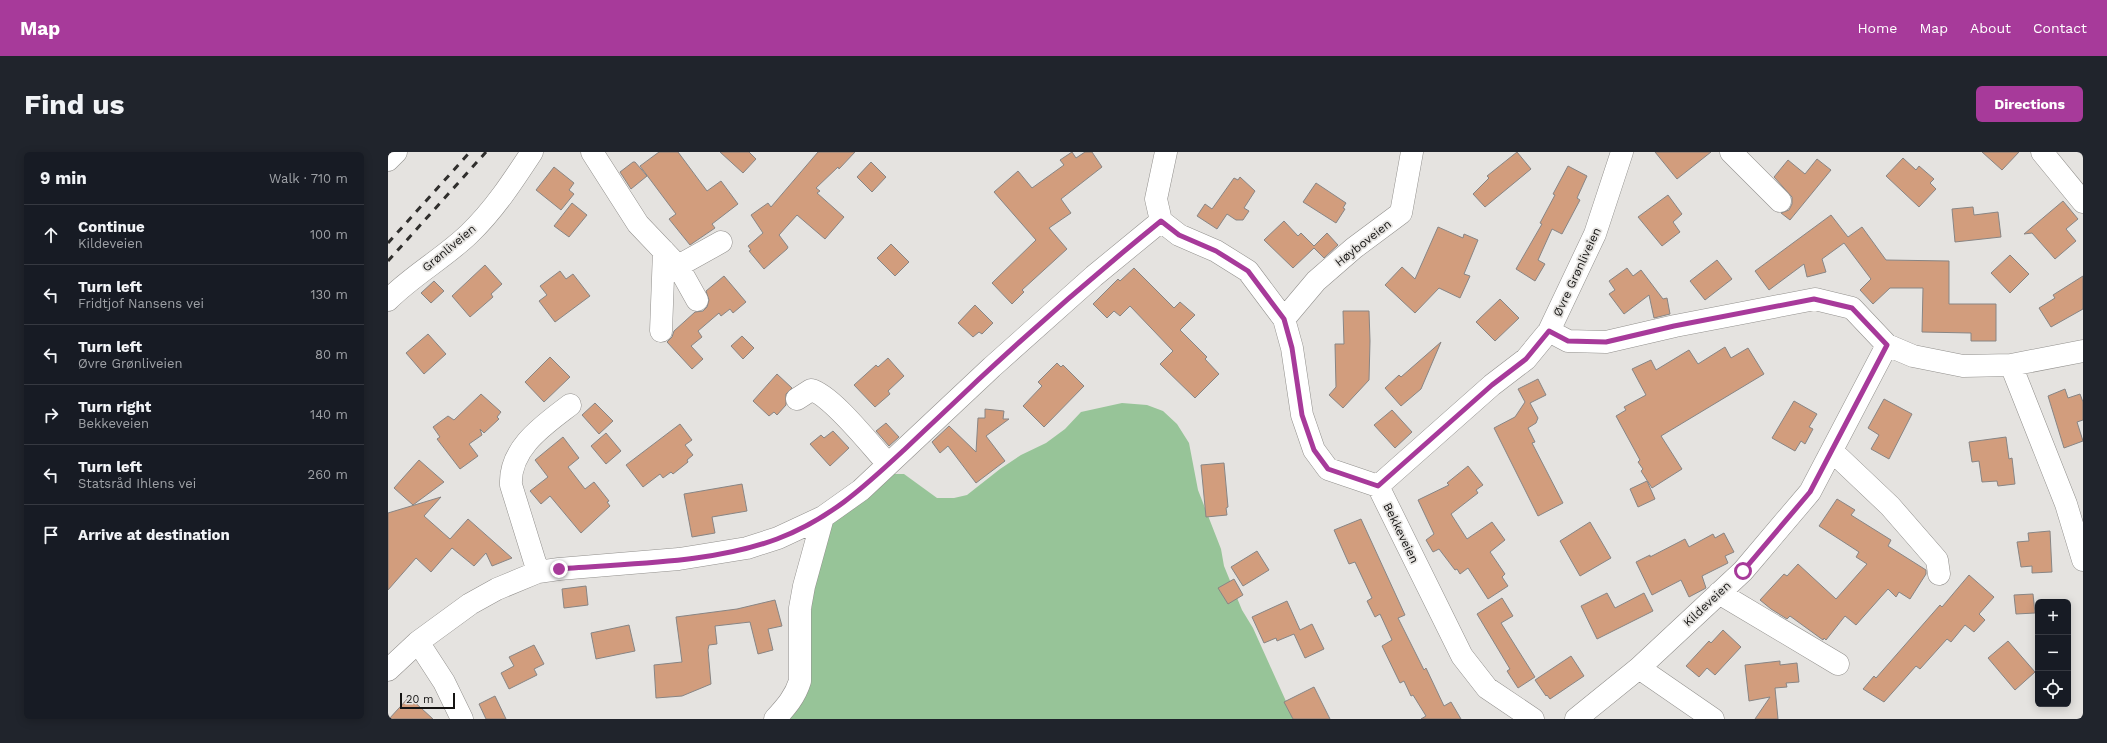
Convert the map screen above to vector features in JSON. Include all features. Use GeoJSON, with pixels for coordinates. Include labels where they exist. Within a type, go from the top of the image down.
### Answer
{"type":"FeatureCollection","features":[{"type":"Feature","properties":{"kind":"street"},"geometry":{"type":"LineString","coordinates":[[388,160],[396,152]]}},
{"type":"Feature","properties":{"kind":"street","name":"Grønliveien"},"geometry":{"type":"LineString","coordinates":[[388,300],[412,278],[469,234],[509,186],[532,152]]}},
{"type":"Feature","properties":{"kind":"street"},"geometry":{"type":"LineString","coordinates":[[592,152],[638,224],[671,258],[697,300]]}},
{"type":"Feature","properties":{"kind":"street"},"geometry":{"type":"LineString","coordinates":[[1166,152],[1156,198],[1161,221],[1179,235],[1216,251],[1248,271],[1284,319],[1292,348],[1302,415],[1314,450],[1328,469],[1378,486]]}},
{"type":"Feature","properties":{"kind":"street","name":"Høyboveien"},"geometry":{"type":"LineString","coordinates":[[1284,319],[1316,281],[1354,248],[1401,213],[1412,152]]}},
{"type":"Feature","properties":{"kind":"street","name":"Øvre Grønliveien"},"geometry":{"type":"LineString","coordinates":[[1378,486],[1492,385],[1526,359],[1549,331],[1595,234],[1622,152]]}},
{"type":"Feature","properties":{"kind":"street"},"geometry":{"type":"LineString","coordinates":[[1731,152],[1780,201]]}},
{"type":"Feature","properties":{"kind":"street"},"geometry":{"type":"LineString","coordinates":[[2042,152],[2083,202]]}},
{"type":"Feature","properties":{"kind":"street"},"geometry":{"type":"LineString","coordinates":[[388,670],[418,642],[470,604],[497,589],[538,572],[679,559],[747,548],[778,538],[823,517],[861,490],[992,367],[1088,281],[1161,221]]}},
{"type":"Feature","properties":{"kind":"street"},"geometry":{"type":"LineString","coordinates":[[671,258],[721,242]]}},
{"type":"Feature","properties":{"kind":"street"},"geometry":{"type":"LineString","coordinates":[[661,332],[671,258]]}},
{"type":"Feature","properties":{"kind":"street"},"geometry":{"type":"LineString","coordinates":[[1549,331],[1568,341],[1606,342],[1674,326],[1814,299],[1852,308],[1887,345],[1912,356],[1963,366],[2012,365],[2083,352]]}},
{"type":"Feature","properties":{"kind":"street","name":"Kildeveien"},"geometry":{"type":"LineString","coordinates":[[1576,719],[1639,668],[1743,571],[1810,492],[1887,345]]}},
{"type":"Feature","properties":{"kind":"street"},"geometry":{"type":"LineString","coordinates":[[2012,365],[2066,504],[2083,560]]}},
{"type":"Feature","properties":{"kind":"street"},"geometry":{"type":"LineString","coordinates":[[797,399],[811,390],[817,391],[835,407],[888,464]]}},
{"type":"Feature","properties":{"kind":"street"},"geometry":{"type":"LineString","coordinates":[[538,572],[511,485],[510,474],[514,461],[524,445],[543,426],[570,404]]}},
{"type":"Feature","properties":{"kind":"street"},"geometry":{"type":"LineString","coordinates":[[1832,451],[1890,506],[1937,560],[1939,574]]}},
{"type":"Feature","properties":{"kind":"street","name":"Bekkeveien"},"geometry":{"type":"LineString","coordinates":[[1378,486],[1462,656],[1487,688],[1533,719]]}},
{"type":"Feature","properties":{"kind":"street"},"geometry":{"type":"LineString","coordinates":[[774,719],[790,703],[797,692],[800,681],[800,608],[804,586],[823,517]]}},
{"type":"Feature","properties":{"kind":"street"},"geometry":{"type":"LineString","coordinates":[[1719,593],[1838,664]]}},
{"type":"Feature","properties":{"kind":"street"},"geometry":{"type":"LineString","coordinates":[[418,642],[444,682],[462,719]]}},
{"type":"Feature","properties":{"kind":"street"},"geometry":{"type":"LineString","coordinates":[[1639,668],[1714,719]]}},
{"type":"Feature","properties":{"kind":"green space"},"geometry":{"type":"Polygon","coordinates":[[[1122,403],[1147,405],[1163,411],[1177,424],[1189,443],[1198,490],[1221,549],[1224,566],[1242,610],[1253,628],[1294,719],[774,719],[808,641],[820,525],[887,474],[904,474],[937,498],[954,498],[967,495],[1000,469],[1021,455],[1046,443],[1065,429],[1081,412],[1122,403]]]}},
{"type":"Feature","properties":{"kind":"building"},"geometry":{"type":"Polygon","coordinates":[[[659,152],[678,152],[707,191],[721,181],[738,204],[712,224],[715,228],[690,245],[669,219],[676,214],[640,166],[659,152]]]}},
{"type":"Feature","properties":{"kind":"building"},"geometry":{"type":"Polygon","coordinates":[[[720,152],[749,152],[756,159],[743,173],[720,152]]]}},
{"type":"Feature","properties":{"kind":"building"},"geometry":{"type":"Polygon","coordinates":[[[818,152],[855,152],[839,169],[838,167],[816,188],[820,191],[817,193],[844,217],[825,239],[797,215],[779,235],[788,247],[787,249],[764,269],[749,251],[751,250],[748,246],[763,233],[751,215],[768,203],[771,207],[818,152]]]}},
{"type":"Feature","properties":{"kind":"building"},"geometry":{"type":"Polygon","coordinates":[[[1072,152],[1076,158],[1085,152],[1092,152],[1102,167],[1061,199],[1071,213],[1049,228],[1067,249],[1022,290],[1024,292],[1012,304],[992,283],[1036,240],[994,192],[1018,171],[1032,188],[1064,165],[1060,160],[1072,152]]]}},
{"type":"Feature","properties":{"kind":"building"},"geometry":{"type":"Polygon","coordinates":[[[1517,152],[1531,169],[1485,207],[1473,194],[1489,178],[1487,176],[1517,152]]]}},
{"type":"Feature","properties":{"kind":"building"},"geometry":{"type":"Polygon","coordinates":[[[1655,152],[1711,152],[1677,179],[1655,152]]]}},
{"type":"Feature","properties":{"kind":"building"},"geometry":{"type":"Polygon","coordinates":[[[1982,152],[2019,152],[2002,170],[1982,152]]]}},
{"type":"Feature","properties":{"kind":"building"},"geometry":{"type":"Polygon","coordinates":[[[1903,158],[1916,170],[1919,166],[1934,179],[1930,183],[1936,189],[1919,207],[1886,176],[1903,158]]]}},
{"type":"Feature","properties":{"kind":"building"},"geometry":{"type":"Polygon","coordinates":[[[1817,159],[1831,170],[1790,220],[1781,213],[1789,210],[1792,204],[1792,197],[1774,177],[1788,160],[1805,174],[1817,159]]]}},
{"type":"Feature","properties":{"kind":"building"},"geometry":{"type":"Polygon","coordinates":[[[635,162],[647,176],[631,189],[620,172],[635,162]]]}},
{"type":"Feature","properties":{"kind":"building"},"geometry":{"type":"Polygon","coordinates":[[[871,162],[886,177],[872,192],[857,177],[871,162]]]}},
{"type":"Feature","properties":{"kind":"building"},"geometry":{"type":"Polygon","coordinates":[[[1568,166],[1587,176],[1577,198],[1580,200],[1562,234],[1552,229],[1538,260],[1545,264],[1535,281],[1516,269],[1542,224],[1540,223],[1555,195],[1553,194],[1568,166]]]}},
{"type":"Feature","properties":{"kind":"building"},"geometry":{"type":"Polygon","coordinates":[[[554,167],[574,183],[569,190],[574,194],[561,210],[536,190],[554,167]]]}},
{"type":"Feature","properties":{"kind":"building"},"geometry":{"type":"Polygon","coordinates":[[[1240,177],[1255,191],[1244,208],[1249,211],[1243,220],[1236,220],[1227,214],[1217,229],[1197,216],[1205,204],[1212,209],[1234,178],[1238,180],[1240,177]]]}},
{"type":"Feature","properties":{"kind":"building"},"geometry":{"type":"Polygon","coordinates":[[[1316,183],[1346,203],[1343,208],[1345,209],[1336,223],[1303,202],[1316,183]]]}},
{"type":"Feature","properties":{"kind":"building"},"geometry":{"type":"Polygon","coordinates":[[[1668,195],[1682,214],[1673,222],[1680,232],[1662,246],[1638,217],[1668,195]]]}},
{"type":"Feature","properties":{"kind":"building"},"geometry":{"type":"Polygon","coordinates":[[[2063,201],[2078,219],[2066,229],[2076,241],[2055,259],[2032,233],[2024,234],[2063,201]]]}},
{"type":"Feature","properties":{"kind":"building"},"geometry":{"type":"Polygon","coordinates":[[[572,203],[587,215],[569,237],[554,226],[572,203]]]}},
{"type":"Feature","properties":{"kind":"building"},"geometry":{"type":"Polygon","coordinates":[[[1973,207],[1974,215],[1998,212],[2001,237],[1955,242],[1952,209],[1973,207]]]}},
{"type":"Feature","properties":{"kind":"building"},"geometry":{"type":"Polygon","coordinates":[[[1831,215],[1848,237],[1862,227],[1886,260],[1949,261],[1949,304],[1996,304],[1996,341],[1971,341],[1971,333],[1922,332],[1923,288],[1890,288],[1873,304],[1860,290],[1871,279],[1844,243],[1822,259],[1826,272],[1807,277],[1804,264],[1769,290],[1755,271],[1831,215]]]}},
{"type":"Feature","properties":{"kind":"building"},"geometry":{"type":"Polygon","coordinates":[[[1284,221],[1298,236],[1301,233],[1314,246],[1327,233],[1338,245],[1324,258],[1314,248],[1293,268],[1264,240],[1284,221]]]}},
{"type":"Feature","properties":{"kind":"building"},"geometry":{"type":"Polygon","coordinates":[[[1438,227],[1463,238],[1464,234],[1478,240],[1464,274],[1470,276],[1460,298],[1439,288],[1415,313],[1385,285],[1402,267],[1415,279],[1438,227]]]}},
{"type":"Feature","properties":{"kind":"building"},"geometry":{"type":"Polygon","coordinates":[[[891,244],[909,262],[895,276],[877,258],[891,244]]]}},
{"type":"Feature","properties":{"kind":"building"},"geometry":{"type":"Polygon","coordinates":[[[2010,255],[2029,274],[2010,293],[1991,273],[2010,255]]]}},
{"type":"Feature","properties":{"kind":"building"},"geometry":{"type":"Polygon","coordinates":[[[1717,260],[1732,279],[1705,300],[1690,281],[1717,260]]]}},
{"type":"Feature","properties":{"kind":"building"},"geometry":{"type":"Polygon","coordinates":[[[485,265],[502,284],[491,294],[493,297],[470,317],[452,296],[485,265]]]}},
{"type":"Feature","properties":{"kind":"building"},"geometry":{"type":"Polygon","coordinates":[[[1134,268],[1174,308],[1180,302],[1195,315],[1180,330],[1207,357],[1205,359],[1219,374],[1195,398],[1160,364],[1173,351],[1130,306],[1120,316],[1114,311],[1107,318],[1093,304],[1118,279],[1120,281],[1134,268]]]}},
{"type":"Feature","properties":{"kind":"building"},"geometry":{"type":"Polygon","coordinates":[[[1627,268],[1633,276],[1641,270],[1663,299],[1667,298],[1670,314],[1654,318],[1649,295],[1624,314],[1609,294],[1615,290],[1609,281],[1627,268]]]}},
{"type":"Feature","properties":{"kind":"building"},"geometry":{"type":"Polygon","coordinates":[[[560,271],[566,279],[573,274],[590,296],[555,322],[539,301],[547,295],[540,286],[560,271]]]}},
{"type":"Feature","properties":{"kind":"building"},"geometry":{"type":"Polygon","coordinates":[[[724,276],[746,302],[733,313],[730,309],[721,316],[719,313],[698,331],[702,337],[691,346],[703,359],[692,369],[667,342],[672,337],[674,331],[695,312],[703,311],[707,307],[709,300],[706,291],[724,276]]]}},
{"type":"Feature","properties":{"kind":"building"},"geometry":{"type":"Polygon","coordinates":[[[2083,276],[2083,309],[2051,327],[2039,308],[2055,298],[2053,295],[2083,276]]]}},
{"type":"Feature","properties":{"kind":"building"},"geometry":{"type":"Polygon","coordinates":[[[434,281],[444,291],[431,303],[421,293],[434,281]]]}},
{"type":"Feature","properties":{"kind":"building"},"geometry":{"type":"Polygon","coordinates":[[[1500,299],[1519,318],[1495,341],[1476,322],[1500,299]]]}},
{"type":"Feature","properties":{"kind":"building"},"geometry":{"type":"Polygon","coordinates":[[[975,305],[993,323],[982,334],[979,332],[973,337],[958,323],[975,305]]]}},
{"type":"Feature","properties":{"kind":"building"},"geometry":{"type":"Polygon","coordinates":[[[1343,311],[1369,311],[1370,341],[1369,380],[1343,408],[1329,395],[1336,387],[1335,344],[1344,344],[1343,311]]]}},
{"type":"Feature","properties":{"kind":"building"},"geometry":{"type":"Polygon","coordinates":[[[428,334],[446,354],[424,374],[406,353],[428,334]]]}},
{"type":"Feature","properties":{"kind":"building"},"geometry":{"type":"Polygon","coordinates":[[[742,336],[754,348],[743,359],[731,346],[742,336]]]}},
{"type":"Feature","properties":{"kind":"building"},"geometry":{"type":"Polygon","coordinates":[[[1441,342],[1421,389],[1401,406],[1385,388],[1399,375],[1401,377],[1441,342]]]}},
{"type":"Feature","properties":{"kind":"building"},"geometry":{"type":"Polygon","coordinates":[[[1725,347],[1731,358],[1748,348],[1764,374],[1661,436],[1682,469],[1652,488],[1641,471],[1643,469],[1638,462],[1640,460],[1616,416],[1626,410],[1624,407],[1646,395],[1632,369],[1651,360],[1656,370],[1689,350],[1698,364],[1725,347]]]}},
{"type":"Feature","properties":{"kind":"building"},"geometry":{"type":"Polygon","coordinates":[[[550,357],[570,377],[544,402],[525,382],[550,357]]]}},
{"type":"Feature","properties":{"kind":"building"},"geometry":{"type":"Polygon","coordinates":[[[888,358],[904,376],[888,391],[890,394],[875,407],[854,385],[876,365],[878,367],[888,358]]]}},
{"type":"Feature","properties":{"kind":"building"},"geometry":{"type":"Polygon","coordinates":[[[1057,363],[1061,367],[1063,365],[1084,386],[1044,427],[1023,406],[1042,386],[1038,382],[1057,363]]]}},
{"type":"Feature","properties":{"kind":"building"},"geometry":{"type":"Polygon","coordinates":[[[777,374],[792,388],[786,394],[786,405],[777,415],[774,412],[769,416],[753,401],[777,374]]]}},
{"type":"Feature","properties":{"kind":"building"},"geometry":{"type":"Polygon","coordinates":[[[1538,379],[1546,395],[1530,403],[1538,418],[1536,423],[1528,428],[1535,442],[1532,443],[1563,503],[1538,516],[1494,428],[1515,417],[1525,402],[1518,389],[1538,379]]]}},
{"type":"Feature","properties":{"kind":"building"},"geometry":{"type":"Polygon","coordinates":[[[2065,389],[2068,398],[2080,394],[2083,402],[2083,420],[2077,422],[2083,441],[2064,448],[2048,396],[2065,389]]]}},
{"type":"Feature","properties":{"kind":"building"},"geometry":{"type":"Polygon","coordinates":[[[481,394],[501,412],[497,417],[499,419],[484,433],[480,429],[482,435],[469,444],[478,456],[460,469],[437,439],[440,437],[433,427],[448,416],[454,420],[481,394]]]}},
{"type":"Feature","properties":{"kind":"building"},"geometry":{"type":"Polygon","coordinates":[[[1884,399],[1912,414],[1889,459],[1871,449],[1879,435],[1868,428],[1884,399]]]}},
{"type":"Feature","properties":{"kind":"building"},"geometry":{"type":"Polygon","coordinates":[[[1794,401],[1817,414],[1809,427],[1813,429],[1805,444],[1801,441],[1795,451],[1772,438],[1794,401]]]}},
{"type":"Feature","properties":{"kind":"building"},"geometry":{"type":"Polygon","coordinates":[[[595,403],[613,421],[599,434],[582,415],[595,403]]]}},
{"type":"Feature","properties":{"kind":"building"},"geometry":{"type":"Polygon","coordinates":[[[985,409],[1004,411],[1003,419],[1009,419],[986,436],[1005,461],[976,483],[948,446],[940,453],[932,442],[949,426],[976,452],[978,418],[985,418],[985,409]]]}},
{"type":"Feature","properties":{"kind":"building"},"geometry":{"type":"Polygon","coordinates":[[[1392,410],[1412,432],[1395,448],[1374,425],[1392,410]]]}},
{"type":"Feature","properties":{"kind":"building"},"geometry":{"type":"Polygon","coordinates":[[[886,423],[899,437],[889,446],[876,431],[886,423]]]}},
{"type":"Feature","properties":{"kind":"building"},"geometry":{"type":"Polygon","coordinates":[[[680,424],[692,440],[685,445],[693,455],[687,460],[688,462],[673,474],[671,472],[663,478],[660,474],[643,487],[626,465],[680,424]]]}},
{"type":"Feature","properties":{"kind":"building"},"geometry":{"type":"Polygon","coordinates":[[[833,431],[849,448],[830,466],[810,444],[821,435],[824,438],[833,431]]]}},
{"type":"Feature","properties":{"kind":"building"},"geometry":{"type":"Polygon","coordinates":[[[606,433],[621,451],[606,464],[591,446],[606,433]]]}},
{"type":"Feature","properties":{"kind":"building"},"geometry":{"type":"Polygon","coordinates":[[[563,437],[579,458],[568,467],[585,489],[594,482],[609,501],[607,502],[610,506],[581,533],[550,496],[541,504],[530,491],[548,477],[535,460],[563,437]]]}},
{"type":"Feature","properties":{"kind":"building"},"geometry":{"type":"Polygon","coordinates":[[[2006,437],[2009,459],[2012,458],[2015,484],[1998,486],[1997,481],[1982,482],[1979,461],[1972,462],[1969,442],[2006,437]]]}},
{"type":"Feature","properties":{"kind":"building"},"geometry":{"type":"Polygon","coordinates":[[[419,460],[444,482],[413,505],[394,488],[419,460]]]}},
{"type":"Feature","properties":{"kind":"building"},"geometry":{"type":"Polygon","coordinates":[[[1224,463],[1228,507],[1226,508],[1227,515],[1206,517],[1201,465],[1224,463]]]}},
{"type":"Feature","properties":{"kind":"building"},"geometry":{"type":"Polygon","coordinates":[[[1468,466],[1483,485],[1476,490],[1478,493],[1451,514],[1467,539],[1492,522],[1505,540],[1490,552],[1505,574],[1502,577],[1508,586],[1488,599],[1468,568],[1460,574],[1457,569],[1455,570],[1439,549],[1433,552],[1426,540],[1434,534],[1418,500],[1449,485],[1447,483],[1468,466]]]}},
{"type":"Feature","properties":{"kind":"building"},"geometry":{"type":"Polygon","coordinates":[[[1647,481],[1655,499],[1638,507],[1630,489],[1647,481]]]}},
{"type":"Feature","properties":{"kind":"building"},"geometry":{"type":"Polygon","coordinates":[[[742,484],[747,511],[712,517],[715,533],[692,537],[684,494],[742,484]]]}},
{"type":"Feature","properties":{"kind":"building"},"geometry":{"type":"Polygon","coordinates":[[[441,497],[424,516],[450,539],[468,519],[512,558],[492,566],[486,553],[474,566],[452,548],[431,572],[416,558],[388,590],[388,513],[441,497]]]}},
{"type":"Feature","properties":{"kind":"building"},"geometry":{"type":"Polygon","coordinates":[[[1837,499],[1855,510],[1851,515],[1891,540],[1888,546],[1926,570],[1926,574],[1910,599],[1899,592],[1896,597],[1888,589],[1856,625],[1845,616],[1826,640],[1824,638],[1823,640],[1790,616],[1787,619],[1760,600],[1784,574],[1787,576],[1798,564],[1836,599],[1867,564],[1856,557],[1859,552],[1819,526],[1837,499]]]}},
{"type":"Feature","properties":{"kind":"building"},"geometry":{"type":"Polygon","coordinates":[[[1361,519],[1405,615],[1398,618],[1424,670],[1426,668],[1444,706],[1451,702],[1461,719],[1421,719],[1426,716],[1413,695],[1411,696],[1404,681],[1400,683],[1382,646],[1392,640],[1380,614],[1375,617],[1367,601],[1372,598],[1355,562],[1349,564],[1334,530],[1361,519]]]}},
{"type":"Feature","properties":{"kind":"building"},"geometry":{"type":"Polygon","coordinates":[[[1590,522],[1611,558],[1580,576],[1560,541],[1590,522]]]}},
{"type":"Feature","properties":{"kind":"building"},"geometry":{"type":"Polygon","coordinates":[[[2050,531],[2052,572],[2032,573],[2032,566],[2021,567],[2017,542],[2029,541],[2028,533],[2050,531]]]}},
{"type":"Feature","properties":{"kind":"building"},"geometry":{"type":"Polygon","coordinates":[[[1724,533],[1734,552],[1725,556],[1728,563],[1702,576],[1706,588],[1689,597],[1681,580],[1652,595],[1636,562],[1650,555],[1650,557],[1685,539],[1689,547],[1713,534],[1715,538],[1724,533]]]}},
{"type":"Feature","properties":{"kind":"building"},"geometry":{"type":"Polygon","coordinates":[[[1257,551],[1269,570],[1243,586],[1231,567],[1257,551]]]}},
{"type":"Feature","properties":{"kind":"building"},"geometry":{"type":"Polygon","coordinates":[[[1969,575],[1994,597],[1979,614],[1985,620],[1974,632],[1965,625],[1951,642],[1947,639],[1920,669],[1916,666],[1884,702],[1863,689],[1874,676],[1876,678],[1940,605],[1942,607],[1969,575]]]}},
{"type":"Feature","properties":{"kind":"building"},"geometry":{"type":"Polygon","coordinates":[[[1234,579],[1243,595],[1228,604],[1218,588],[1234,579]]]}},
{"type":"Feature","properties":{"kind":"building"},"geometry":{"type":"Polygon","coordinates":[[[586,586],[588,605],[564,608],[562,589],[586,586]]]}},
{"type":"Feature","properties":{"kind":"building"},"geometry":{"type":"Polygon","coordinates":[[[1607,593],[1615,608],[1644,593],[1653,611],[1597,639],[1581,606],[1607,593]]]}},
{"type":"Feature","properties":{"kind":"building"},"geometry":{"type":"Polygon","coordinates":[[[2033,594],[2035,613],[2016,614],[2014,595],[2033,594]]]}},
{"type":"Feature","properties":{"kind":"building"},"geometry":{"type":"Polygon","coordinates":[[[1502,598],[1513,616],[1501,623],[1535,677],[1518,688],[1507,671],[1510,669],[1477,614],[1502,598]]]}},
{"type":"Feature","properties":{"kind":"building"},"geometry":{"type":"Polygon","coordinates":[[[775,600],[782,626],[768,629],[773,650],[758,654],[750,622],[715,626],[717,644],[709,645],[708,650],[711,684],[682,696],[656,698],[654,665],[682,662],[676,617],[737,609],[775,600]]]}},
{"type":"Feature","properties":{"kind":"building"},"geometry":{"type":"Polygon","coordinates":[[[1287,601],[1300,630],[1312,624],[1324,649],[1305,658],[1294,634],[1277,641],[1276,638],[1264,643],[1252,617],[1287,601]]]}},
{"type":"Feature","properties":{"kind":"building"},"geometry":{"type":"Polygon","coordinates":[[[629,625],[635,651],[596,659],[591,633],[629,625]]]}},
{"type":"Feature","properties":{"kind":"building"},"geometry":{"type":"Polygon","coordinates":[[[1723,630],[1741,647],[1715,675],[1707,668],[1699,677],[1686,666],[1709,641],[1711,643],[1723,630]]]}},
{"type":"Feature","properties":{"kind":"building"},"geometry":{"type":"Polygon","coordinates":[[[2008,641],[2035,672],[2015,690],[1988,658],[2008,641]]]}},
{"type":"Feature","properties":{"kind":"building"},"geometry":{"type":"Polygon","coordinates":[[[534,645],[544,664],[534,669],[537,675],[509,689],[501,673],[514,666],[509,657],[534,645]]]}},
{"type":"Feature","properties":{"kind":"building"},"geometry":{"type":"Polygon","coordinates":[[[1571,656],[1584,676],[1550,699],[1547,695],[1546,696],[1535,680],[1571,656]]]}},
{"type":"Feature","properties":{"kind":"building"},"geometry":{"type":"Polygon","coordinates":[[[1780,661],[1780,665],[1797,663],[1799,682],[1786,683],[1787,687],[1775,688],[1778,719],[1755,719],[1770,697],[1749,701],[1745,665],[1780,661]]]}},
{"type":"Feature","properties":{"kind":"building"},"geometry":{"type":"Polygon","coordinates":[[[1314,687],[1330,719],[1293,719],[1284,702],[1314,687]]]}},
{"type":"Feature","properties":{"kind":"building"},"geometry":{"type":"Polygon","coordinates":[[[495,696],[506,719],[486,719],[479,704],[495,696]]]}},
{"type":"Feature","properties":{"kind":"building"},"geometry":{"type":"Polygon","coordinates":[[[409,697],[433,719],[389,719],[409,697]]]}},
{"type":"Feature","properties":{"kind":"railway"},"geometry":{"type":"LineString","coordinates":[[388,243],[470,152]]}},
{"type":"Feature","properties":{"kind":"railway"},"geometry":{"type":"LineString","coordinates":[[388,261],[486,152]]}},
{"type":"Feature","properties":{"kind":"route"},"geometry":{"type":"LineString","coordinates":[[559,569],[679,559],[747,548],[778,538],[823,517],[861,490],[992,367],[1094,276],[1161,221],[1179,235],[1216,251],[1248,271],[1284,319],[1292,348],[1302,415],[1314,450],[1328,469],[1378,486],[1492,385],[1526,359],[1549,331],[1568,341],[1606,342],[1674,326],[1814,299],[1852,308],[1887,345],[1810,492],[1743,571]]}}]}
